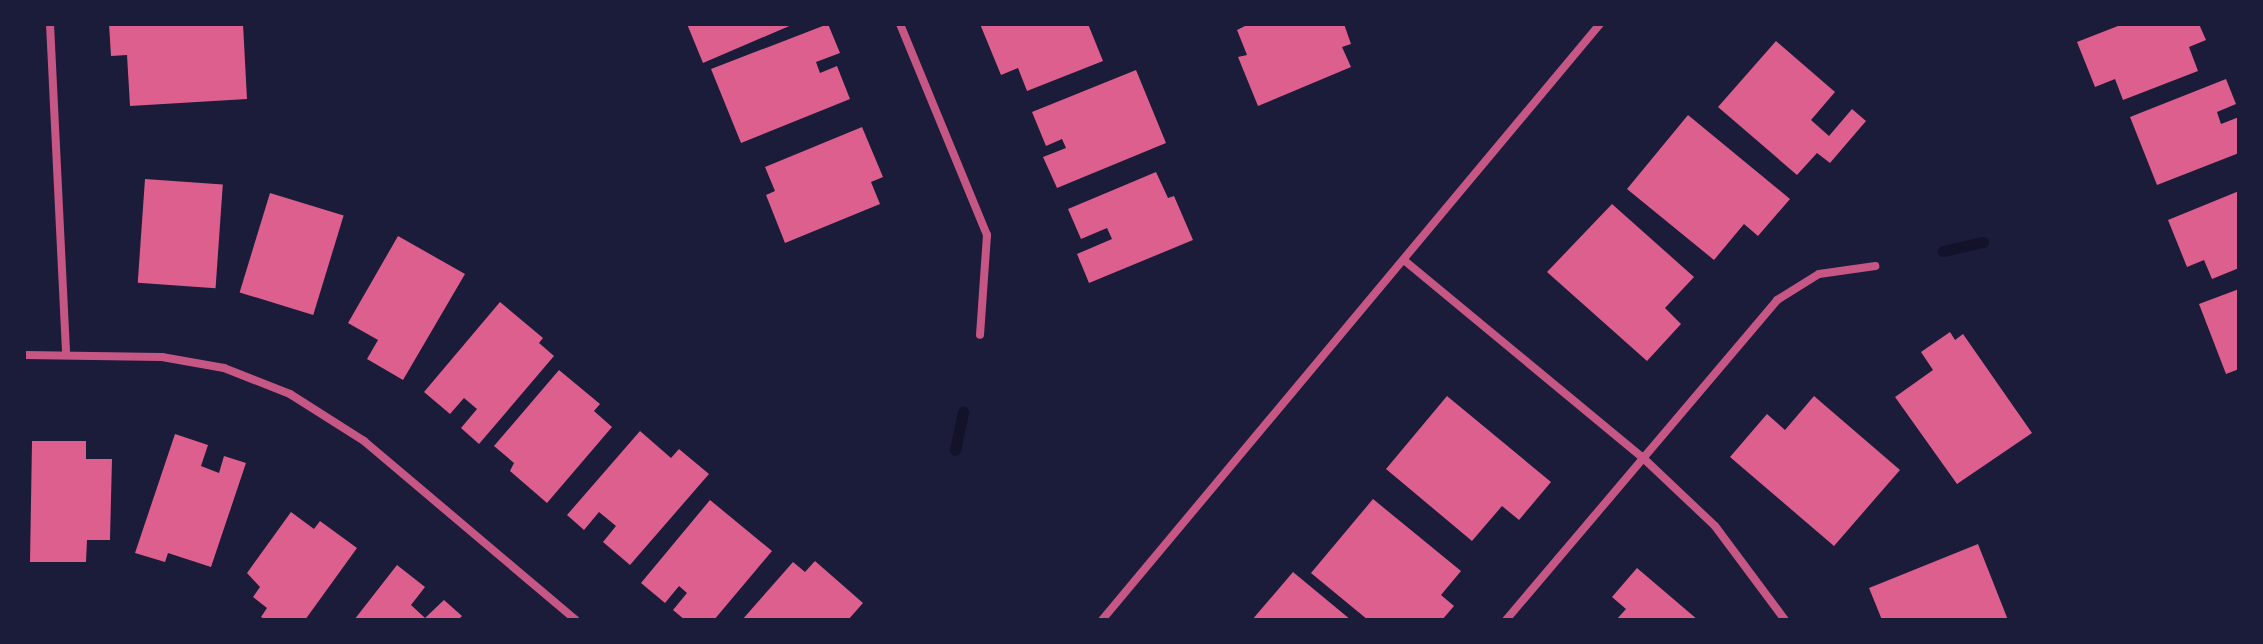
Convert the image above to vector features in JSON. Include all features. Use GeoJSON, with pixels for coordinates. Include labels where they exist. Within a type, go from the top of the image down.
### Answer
{"type":"FeatureCollection","features":[{"type":"Feature","properties":{"kind":"street"},"geometry":{"type":"LineString","coordinates":[[50,24],[66,353]]}},
{"type":"Feature","properties":{"kind":"street"},"geometry":{"type":"LineString","coordinates":[[900,24],[987,235],[980,335]]}},
{"type":"Feature","properties":{"kind":"street"},"geometry":{"type":"LineString","coordinates":[[1102,620],[1600,24]]}},
{"type":"Feature","properties":{"kind":"street"},"geometry":{"type":"LineString","coordinates":[[1405,261],[1641,456],[1715,526],[1785,620]]}},
{"type":"Feature","properties":{"kind":"street"},"geometry":{"type":"LineString","coordinates":[[1506,620],[1641,456],[1777,300],[1819,274],[1875,266]]}},
{"type":"Feature","properties":{"kind":"street"},"geometry":{"type":"LineString","coordinates":[[24,355],[66,353],[162,357],[224,368],[290,394],[364,441],[576,620]]}},
{"type":"Feature","properties":{"kind":"building"},"geometry":{"type":"Polygon","coordinates":[[[109,24],[243,24],[247,99],[130,106],[127,55],[111,56],[109,24]]]}},
{"type":"Feature","properties":{"kind":"building"},"geometry":{"type":"Polygon","coordinates":[[[687,24],[794,24],[703,63],[687,24]]]}},
{"type":"Feature","properties":{"kind":"building"},"geometry":{"type":"Polygon","coordinates":[[[828,24],[840,53],[816,62],[820,73],[837,66],[850,99],[741,143],[711,69],[828,24]]]}},
{"type":"Feature","properties":{"kind":"building"},"geometry":{"type":"Polygon","coordinates":[[[980,24],[1088,24],[1103,61],[1027,91],[1018,68],[1001,75],[980,24]]]}},
{"type":"Feature","properties":{"kind":"building"},"geometry":{"type":"Polygon","coordinates":[[[1249,24],[1344,24],[1351,44],[1342,47],[1351,67],[1258,106],[1238,57],[1247,55],[1237,30],[1249,24]]]}},
{"type":"Feature","properties":{"kind":"building"},"geometry":{"type":"Polygon","coordinates":[[[2123,24],[2199,24],[2206,40],[2189,47],[2198,71],[2123,100],[2115,79],[2095,87],[2077,42],[2123,24]]]}},
{"type":"Feature","properties":{"kind":"building"},"geometry":{"type":"Polygon","coordinates":[[[1776,41],[1835,92],[1811,120],[1829,136],[1852,109],[1866,121],[1830,163],[1817,153],[1797,175],[1718,107],[1776,41]]]}},
{"type":"Feature","properties":{"kind":"building"},"geometry":{"type":"Polygon","coordinates":[[[1136,70],[1166,143],[1057,188],[1043,157],[1066,148],[1062,139],[1046,146],[1032,112],[1136,70]]]}},
{"type":"Feature","properties":{"kind":"building"},"geometry":{"type":"Polygon","coordinates":[[[2226,79],[2236,104],[2217,112],[2221,124],[2239,117],[2239,153],[2157,185],[2130,117],[2226,79]]]}},
{"type":"Feature","properties":{"kind":"building"},"geometry":{"type":"Polygon","coordinates":[[[1688,115],[1790,199],[1758,236],[1744,224],[1714,260],[1627,189],[1688,115]]]}},
{"type":"Feature","properties":{"kind":"building"},"geometry":{"type":"Polygon","coordinates":[[[862,127],[883,177],[871,182],[880,204],[785,243],[766,195],[775,191],[765,167],[862,127]]]}},
{"type":"Feature","properties":{"kind":"building"},"geometry":{"type":"Polygon","coordinates":[[[1156,172],[1168,198],[1174,196],[1193,240],[1089,283],[1077,254],[1112,239],[1107,228],[1081,239],[1068,209],[1156,172]]]}},
{"type":"Feature","properties":{"kind":"building"},"geometry":{"type":"Polygon","coordinates":[[[145,179],[223,184],[216,288],[138,283],[145,179]]]}},
{"type":"Feature","properties":{"kind":"building"},"geometry":{"type":"Polygon","coordinates":[[[2239,191],[2239,268],[2212,279],[2204,260],[2187,267],[2168,220],[2239,191]]]}},
{"type":"Feature","properties":{"kind":"building"},"geometry":{"type":"Polygon","coordinates":[[[270,193],[344,216],[313,315],[240,292],[270,193]]]}},
{"type":"Feature","properties":{"kind":"building"},"geometry":{"type":"Polygon","coordinates":[[[1612,204],[1694,277],[1665,308],[1681,324],[1647,361],[1547,272],[1612,204]]]}},
{"type":"Feature","properties":{"kind":"building"},"geometry":{"type":"Polygon","coordinates":[[[398,236],[465,274],[403,380],[367,359],[378,340],[348,323],[398,236]]]}},
{"type":"Feature","properties":{"kind":"building"},"geometry":{"type":"Polygon","coordinates":[[[2239,289],[2239,369],[2226,374],[2199,304],[2239,289]]]}},
{"type":"Feature","properties":{"kind":"building"},"geometry":{"type":"Polygon","coordinates":[[[500,302],[543,338],[539,343],[554,356],[479,444],[461,428],[477,409],[464,398],[450,414],[424,392],[500,302]]]}},
{"type":"Feature","properties":{"kind":"building"},"geometry":{"type":"Polygon","coordinates":[[[1950,332],[1955,340],[1963,334],[2032,433],[1957,484],[1895,397],[1933,370],[1921,352],[1950,332]]]}},
{"type":"Feature","properties":{"kind":"building"},"geometry":{"type":"Polygon","coordinates":[[[559,370],[600,404],[594,411],[612,427],[547,503],[510,471],[514,463],[494,446],[559,370]]]}},
{"type":"Feature","properties":{"kind":"building"},"geometry":{"type":"Polygon","coordinates":[[[1447,396],[1551,482],[1519,520],[1502,506],[1472,541],[1386,469],[1447,396]]]}},
{"type":"Feature","properties":{"kind":"building"},"geometry":{"type":"Polygon","coordinates":[[[1814,396],[1900,470],[1834,546],[1730,457],[1767,414],[1785,430],[1814,396]]]}},
{"type":"Feature","properties":{"kind":"building"},"geometry":{"type":"Polygon","coordinates":[[[640,431],[671,458],[679,449],[709,474],[630,565],[603,542],[616,526],[599,512],[584,530],[567,515],[640,431]]]}},
{"type":"Feature","properties":{"kind":"building"},"geometry":{"type":"Polygon","coordinates":[[[175,434],[208,445],[201,466],[219,473],[224,456],[246,463],[211,567],[168,553],[165,562],[135,553],[175,434]]]}},
{"type":"Feature","properties":{"kind":"building"},"geometry":{"type":"Polygon","coordinates":[[[32,441],[86,441],[86,459],[112,459],[110,540],[87,540],[86,562],[30,562],[32,441]]]}},
{"type":"Feature","properties":{"kind":"building"},"geometry":{"type":"Polygon","coordinates":[[[1373,499],[1461,571],[1441,595],[1454,606],[1442,620],[1368,620],[1311,573],[1373,499]]]}},
{"type":"Feature","properties":{"kind":"building"},"geometry":{"type":"Polygon","coordinates":[[[710,500],[772,551],[714,620],[685,620],[673,610],[687,593],[679,586],[665,603],[641,583],[710,500]]]}},
{"type":"Feature","properties":{"kind":"building"},"geometry":{"type":"Polygon","coordinates":[[[291,512],[314,529],[320,521],[357,548],[305,620],[266,620],[261,617],[267,608],[253,597],[260,587],[247,573],[291,512]]]}},
{"type":"Feature","properties":{"kind":"building"},"geometry":{"type":"Polygon","coordinates":[[[1978,544],[2008,620],[1882,620],[1869,588],[1978,544]]]}},
{"type":"Feature","properties":{"kind":"building"},"geometry":{"type":"Polygon","coordinates":[[[815,561],[863,603],[848,620],[742,620],[793,562],[805,572],[815,561]]]}},
{"type":"Feature","properties":{"kind":"building"},"geometry":{"type":"Polygon","coordinates":[[[397,565],[425,587],[411,605],[425,618],[444,600],[462,616],[458,620],[354,620],[397,565]]]}},
{"type":"Feature","properties":{"kind":"building"},"geometry":{"type":"Polygon","coordinates":[[[1637,568],[1698,620],[1616,620],[1626,609],[1612,597],[1637,568]]]}},
{"type":"Feature","properties":{"kind":"building"},"geometry":{"type":"Polygon","coordinates":[[[1293,572],[1351,620],[1252,620],[1293,572]]]}},
{"type":"Feature","properties":{"kind":"waterway"},"geometry":{"type":"LineString","coordinates":[[1943,251],[1983,242]]}},
{"type":"Feature","properties":{"kind":"waterway"},"geometry":{"type":"LineString","coordinates":[[955,450],[963,412]]}}]}
